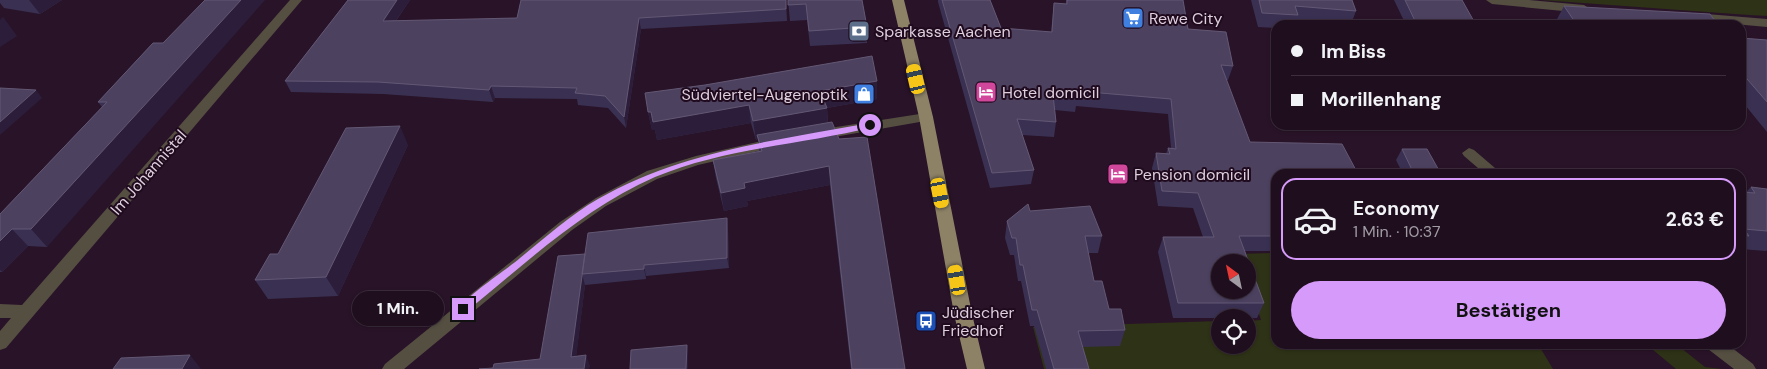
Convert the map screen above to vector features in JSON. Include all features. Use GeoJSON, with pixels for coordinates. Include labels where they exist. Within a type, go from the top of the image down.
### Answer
{"type":"FeatureCollection","features":[{"type":"Feature","properties":{"kind":"main road"},"geometry":{"type":"LineString","coordinates":[[898,0],[926,117],[963,314],[976,369]]}},
{"type":"Feature","properties":{"kind":"street","name":"Im Johannistal"},"geometry":{"type":"LineString","coordinates":[[0,343],[25,312],[172,146],[296,0]]}},
{"type":"Feature","properties":{"kind":"street"},"geometry":{"type":"LineString","coordinates":[[1492,0],[1596,10]]}},
{"type":"Feature","properties":{"kind":"street"},"geometry":{"type":"LineString","coordinates":[[1684,17],[1734,20]]}},
{"type":"Feature","properties":{"kind":"street"},"geometry":{"type":"LineString","coordinates":[[1746,21],[1767,22]]}},
{"type":"Feature","properties":{"kind":"street"},"geometry":{"type":"LineString","coordinates":[[391,369],[566,226],[600,202],[652,176],[696,160],[800,138],[926,117]]}},
{"type":"Feature","properties":{"kind":"street"},"geometry":{"type":"LineString","coordinates":[[1469,154],[1488,169]]}},
{"type":"Feature","properties":{"kind":"street"},"geometry":{"type":"LineString","coordinates":[[0,311],[25,312]]}},
{"type":"Feature","properties":{"kind":"street"},"geometry":{"type":"LineString","coordinates":[[1721,349],[1747,369]]}},
{"type":"Feature","properties":{"kind":"green space"},"geometry":{"type":"Polygon","coordinates":[[[1541,0],[1767,0],[1767,16],[1749,15],[1541,0]]]}},
{"type":"Feature","properties":{"kind":"green space"},"geometry":{"type":"Polygon","coordinates":[[[1271,253],[1271,349],[1541,349],[1553,369],[1044,369],[1033,327],[1211,321],[1211,354],[1256,354],[1256,320],[1261,320],[1254,299],[1256,299],[1256,254],[1237,254],[1271,253]]]}},
{"type":"Feature","properties":{"kind":"green space"},"geometry":{"type":"Polygon","coordinates":[[[1652,349],[1682,349],[1705,367],[1722,369],[1676,369],[1652,349]]]}},
{"type":"Feature","properties":{"kind":"building"},"geometry":{"type":"Polygon","coordinates":[[[205,0],[241,0],[31,229],[12,229],[0,241],[0,214],[107,102],[98,102],[153,43],[163,43],[205,0]]]}},
{"type":"Feature","properties":{"kind":"building"},"geometry":{"type":"Polygon","coordinates":[[[348,0],[397,0],[383,21],[517,18],[521,0],[786,0],[786,9],[639,18],[624,117],[605,96],[575,93],[577,88],[491,86],[489,90],[378,82],[285,81],[348,0]]]}},
{"type":"Feature","properties":{"kind":"building"},"geometry":{"type":"Polygon","coordinates":[[[788,0],[862,0],[867,27],[809,31],[806,4],[788,5],[788,0]]]}},
{"type":"Feature","properties":{"kind":"building"},"geometry":{"type":"Polygon","coordinates":[[[942,0],[990,0],[1001,28],[1052,32],[1054,3],[1067,4],[1067,0],[1183,0],[1188,29],[1226,32],[1233,66],[1221,65],[1250,142],[1342,144],[1355,169],[1271,169],[1271,236],[1239,236],[1246,254],[1211,254],[1211,299],[1256,299],[1256,282],[1264,303],[1178,303],[1163,237],[1214,237],[1198,193],[1162,191],[1156,153],[1170,154],[1168,148],[1176,149],[1171,99],[1077,91],[1077,97],[1053,95],[1056,122],[1017,119],[1034,170],[992,173],[942,0]]]}},
{"type":"Feature","properties":{"kind":"building"},"geometry":{"type":"Polygon","coordinates":[[[1259,0],[1352,0],[1356,11],[1295,6],[1298,15],[1262,13],[1259,0]]]}},
{"type":"Feature","properties":{"kind":"building"},"geometry":{"type":"Polygon","coordinates":[[[1405,0],[1462,0],[1473,20],[1415,20],[1405,0]]]}},
{"type":"Feature","properties":{"kind":"building"},"geometry":{"type":"Polygon","coordinates":[[[1564,6],[1710,14],[1714,20],[1574,20],[1564,6]]]}},
{"type":"Feature","properties":{"kind":"building"},"geometry":{"type":"Polygon","coordinates":[[[1746,38],[1767,40],[1767,102],[1746,78],[1746,38]]]}},
{"type":"Feature","properties":{"kind":"building"},"geometry":{"type":"Polygon","coordinates":[[[872,56],[877,81],[820,91],[827,108],[753,121],[749,105],[653,122],[651,112],[648,112],[645,93],[705,85],[872,56]]]}},
{"type":"Feature","properties":{"kind":"building"},"geometry":{"type":"Polygon","coordinates":[[[0,88],[36,90],[0,122],[0,88]]]}},
{"type":"Feature","properties":{"kind":"building"},"geometry":{"type":"Polygon","coordinates":[[[832,122],[839,139],[867,137],[905,369],[852,369],[829,166],[744,183],[745,188],[721,193],[713,160],[762,151],[757,135],[832,122]]]}},
{"type":"Feature","properties":{"kind":"building"},"geometry":{"type":"Polygon","coordinates":[[[400,126],[326,277],[255,280],[270,254],[278,254],[346,128],[400,126]]]}},
{"type":"Feature","properties":{"kind":"building"},"geometry":{"type":"Polygon","coordinates":[[[1402,149],[1427,149],[1438,169],[1412,169],[1402,149]]]}},
{"type":"Feature","properties":{"kind":"building"},"geometry":{"type":"Polygon","coordinates":[[[1751,187],[1767,189],[1767,231],[1746,229],[1746,192],[1755,193],[1751,187]]]}},
{"type":"Feature","properties":{"kind":"building"},"geometry":{"type":"Polygon","coordinates":[[[1028,204],[1030,211],[1090,206],[1102,236],[1085,236],[1094,281],[1102,281],[1109,309],[1121,309],[1125,330],[1078,331],[1089,369],[1054,369],[1037,310],[1032,310],[1023,265],[1020,265],[1016,238],[1012,238],[1007,221],[1028,204]]]}},
{"type":"Feature","properties":{"kind":"building"},"geometry":{"type":"Polygon","coordinates":[[[727,218],[727,258],[644,265],[644,269],[582,274],[588,233],[727,218]]]}},
{"type":"Feature","properties":{"kind":"building"},"geometry":{"type":"Polygon","coordinates":[[[585,254],[571,357],[586,355],[584,369],[479,369],[493,368],[494,364],[540,359],[558,256],[585,254]]]}},
{"type":"Feature","properties":{"kind":"building"},"geometry":{"type":"Polygon","coordinates":[[[687,345],[686,369],[630,369],[631,350],[687,345]]]}},
{"type":"Feature","properties":{"kind":"building"},"geometry":{"type":"Polygon","coordinates":[[[190,355],[182,369],[113,369],[121,358],[190,355]]]}},
{"type":"Feature","properties":{"kind":"place","name":"Rewe City"},"geometry":{"type":"Point","coordinates":[1133,18]}},
{"type":"Feature","properties":{"kind":"place","name":"Sparkasse Aachen"},"geometry":{"type":"Point","coordinates":[859,31]}},
{"type":"Feature","properties":{"kind":"place","name":"Hotel domicil"},"geometry":{"type":"Point","coordinates":[986,92]}},
{"type":"Feature","properties":{"kind":"place","name":"Südviertel-Augenoptik"},"geometry":{"type":"Point","coordinates":[864,94]}},
{"type":"Feature","properties":{"kind":"place","name":"Pension domicil"},"geometry":{"type":"Point","coordinates":[1118,174]}},
{"type":"Feature","properties":{"kind":"place","name":"Jüdischer Friedhof"},"geometry":{"type":"Point","coordinates":[926,321]}},
{"type":"Feature","properties":{"kind":"route"},"geometry":{"type":"LineString","coordinates":[[463,309],[566,226],[600,202],[652,176],[696,160],[733,151],[870,125]]}}]}
